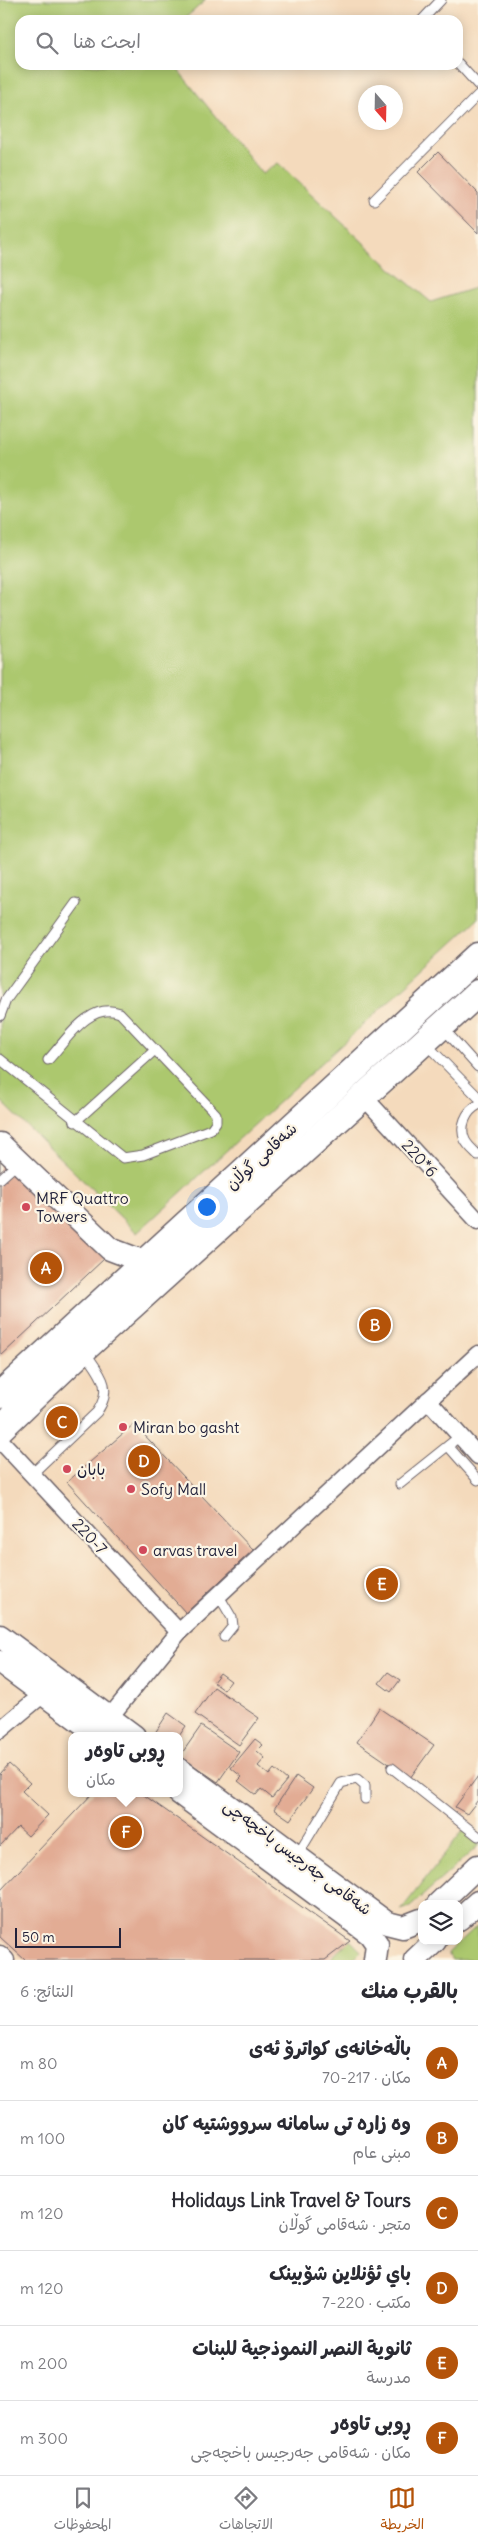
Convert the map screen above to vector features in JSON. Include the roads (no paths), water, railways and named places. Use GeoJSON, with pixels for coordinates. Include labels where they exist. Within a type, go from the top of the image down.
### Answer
{"type":"FeatureCollection","features":[{"type":"Feature","properties":{"kind":"main road","name":"شەقامی گوڵان"},"geometry":{"type":"LineString","coordinates":[[0,1395],[478,956]]}},
{"type":"Feature","properties":{"kind":"main road","name":"شەقامی گوڵان"},"geometry":{"type":"LineString","coordinates":[[0,1429],[83,1350],[476,995]]}},
{"type":"Feature","properties":{"kind":"street","name":"220*6"},"geometry":{"type":"LineString","coordinates":[[363,1096],[478,1221]]}},
{"type":"Feature","properties":{"kind":"street"},"geometry":{"type":"LineString","coordinates":[[0,1144],[110,1249],[138,1260],[150,1259]]}},
{"type":"Feature","properties":{"kind":"street"},"geometry":{"type":"LineString","coordinates":[[110,1249],[116,1269],[115,1291]]}},
{"type":"Feature","properties":{"kind":"street"},"geometry":{"type":"LineString","coordinates":[[105,1727],[179,1632],[478,1354]]}},
{"type":"Feature","properties":{"kind":"street"},"geometry":{"type":"LineString","coordinates":[[428,1400],[454,1441],[478,1456]]}},
{"type":"Feature","properties":{"kind":"street","name":"220-7"},"geometry":{"type":"LineString","coordinates":[[0,1440],[179,1632]]}},
{"type":"Feature","properties":{"kind":"street"},"geometry":{"type":"LineString","coordinates":[[0,1636],[105,1727]]}},
{"type":"Feature","properties":{"kind":"street"},"geometry":{"type":"LineString","coordinates":[[0,1662],[43,1694],[105,1727],[121,1732]]}},
{"type":"Feature","properties":{"kind":"street"},"geometry":{"type":"LineString","coordinates":[[0,1730],[43,1694]]}},
{"type":"Feature","properties":{"kind":"street","name":"شەقامی جەرجیس باخچەچی"},"geometry":{"type":"LineString","coordinates":[[183,1772],[296,1856],[367,1920],[378,1944],[376,1960]]}},
{"type":"Feature","properties":{"kind":"street","name":"شەقامی جەرجیس باخچەچی"},"geometry":{"type":"LineString","coordinates":[[183,1796],[367,1920],[399,1926],[414,1924],[418,1921]]}},
{"type":"Feature","properties":{"kind":"street"},"geometry":{"type":"LineString","coordinates":[[442,1900],[478,1866]]}},
{"type":"Feature","properties":{"kind":"street"},"geometry":{"type":"LineString","coordinates":[[463,1915],[478,1902]]}},
{"type":"Feature","properties":{"kind":"street"},"geometry":{"type":"LineString","coordinates":[[376,1960],[418,1922]]}},
{"type":"Feature","properties":{"kind":"street"},"geometry":{"type":"LineString","coordinates":[[415,1960],[432,1945]]}},
{"type":"Feature","properties":{"kind":"street"},"geometry":{"type":"LineString","coordinates":[[0,1954],[6,1960]]}},
{"type":"Feature","properties":{"kind":"lane"},"geometry":{"type":"LineString","coordinates":[[427,15],[441,0]]}},
{"type":"Feature","properties":{"kind":"lane"},"geometry":{"type":"LineString","coordinates":[[463,68],[478,85]]}},
{"type":"Feature","properties":{"kind":"lane"},"geometry":{"type":"LineString","coordinates":[[374,200],[478,95]]}},
{"type":"Feature","properties":{"kind":"lane"},"geometry":{"type":"LineString","coordinates":[[0,1016],[6,1000],[76,904]]}},
{"type":"Feature","properties":{"kind":"lane"},"geometry":{"type":"LineString","coordinates":[[0,1059],[75,1122],[122,1158],[143,1155],[211,1129],[216,1122],[216,1114],[120,1013],[112,1010],[102,1010],[89,1016],[48,1060]]}},
{"type":"Feature","properties":{"kind":"lane"},"geometry":{"type":"LineString","coordinates":[[441,1026],[478,1067]]}},
{"type":"Feature","properties":{"kind":"lane"},"geometry":{"type":"LineString","coordinates":[[419,1045],[432,1050],[478,1097]]}},
{"type":"Feature","properties":{"kind":"lane"},"geometry":{"type":"LineString","coordinates":[[75,1122],[155,1050]]}},
{"type":"Feature","properties":{"kind":"lane"},"geometry":{"type":"LineString","coordinates":[[478,1105],[469,1112],[463,1124],[465,1140],[478,1155]]}},
{"type":"Feature","properties":{"kind":"lane"},"geometry":{"type":"LineString","coordinates":[[0,1179],[19,1162]]}},
{"type":"Feature","properties":{"kind":"lane"},"geometry":{"type":"LineString","coordinates":[[32,1474],[97,1412],[105,1400],[106,1387],[83,1350]]}},
{"type":"Feature","properties":{"kind":"lane"},"geometry":{"type":"LineString","coordinates":[[400,1484],[454,1441],[478,1480]]}},
{"type":"Feature","properties":{"kind":"lane"},"geometry":{"type":"LineString","coordinates":[[219,1596],[232,1618],[233,1626],[224,1637]]}},
{"type":"Feature","properties":{"kind":"lane"},"geometry":{"type":"LineString","coordinates":[[392,1768],[478,1836]]}},
{"type":"Feature","properties":{"kind":"lane"},"geometry":{"type":"LineString","coordinates":[[296,1856],[341,1783],[357,1779],[365,1786],[365,1799]]}},
{"type":"Feature","properties":{"kind":"place","name":"MRF Quattro Towers"},"geometry":{"type":"Point","coordinates":[26,1207]}},
{"type":"Feature","properties":{"kind":"place","name":"باڵەخانەی کواترۆ ئەی"},"geometry":{"type":"Point","coordinates":[46,1268]}},
{"type":"Feature","properties":{"kind":"place","name":"وه زاره تى سامانه سرووشتيه كان"},"geometry":{"type":"Point","coordinates":[375,1325]}},
{"type":"Feature","properties":{"kind":"place","name":"Holidays Link Travel & Tours"},"geometry":{"type":"Point","coordinates":[62,1422]}},
{"type":"Feature","properties":{"kind":"place","name":"Miran bo gasht"},"geometry":{"type":"Point","coordinates":[123,1427]}},
{"type":"Feature","properties":{"kind":"place","name":"باي ئؤنلاین شۆبینک"},"geometry":{"type":"Point","coordinates":[144,1461]}},
{"type":"Feature","properties":{"kind":"place","name":"بابان"},"geometry":{"type":"Point","coordinates":[67,1469]}},
{"type":"Feature","properties":{"kind":"place","name":"Sofy Mall"},"geometry":{"type":"Point","coordinates":[131,1489]}},
{"type":"Feature","properties":{"kind":"place","name":"arvas travel"},"geometry":{"type":"Point","coordinates":[143,1550]}},
{"type":"Feature","properties":{"kind":"place","name":"ثانوية النصر النموذجية للبنات"},"geometry":{"type":"Point","coordinates":[382,1584]}},
{"type":"Feature","properties":{"kind":"place","name":"ڕوبی تاوەر"},"geometry":{"type":"Point","coordinates":[126,1832]}}]}
